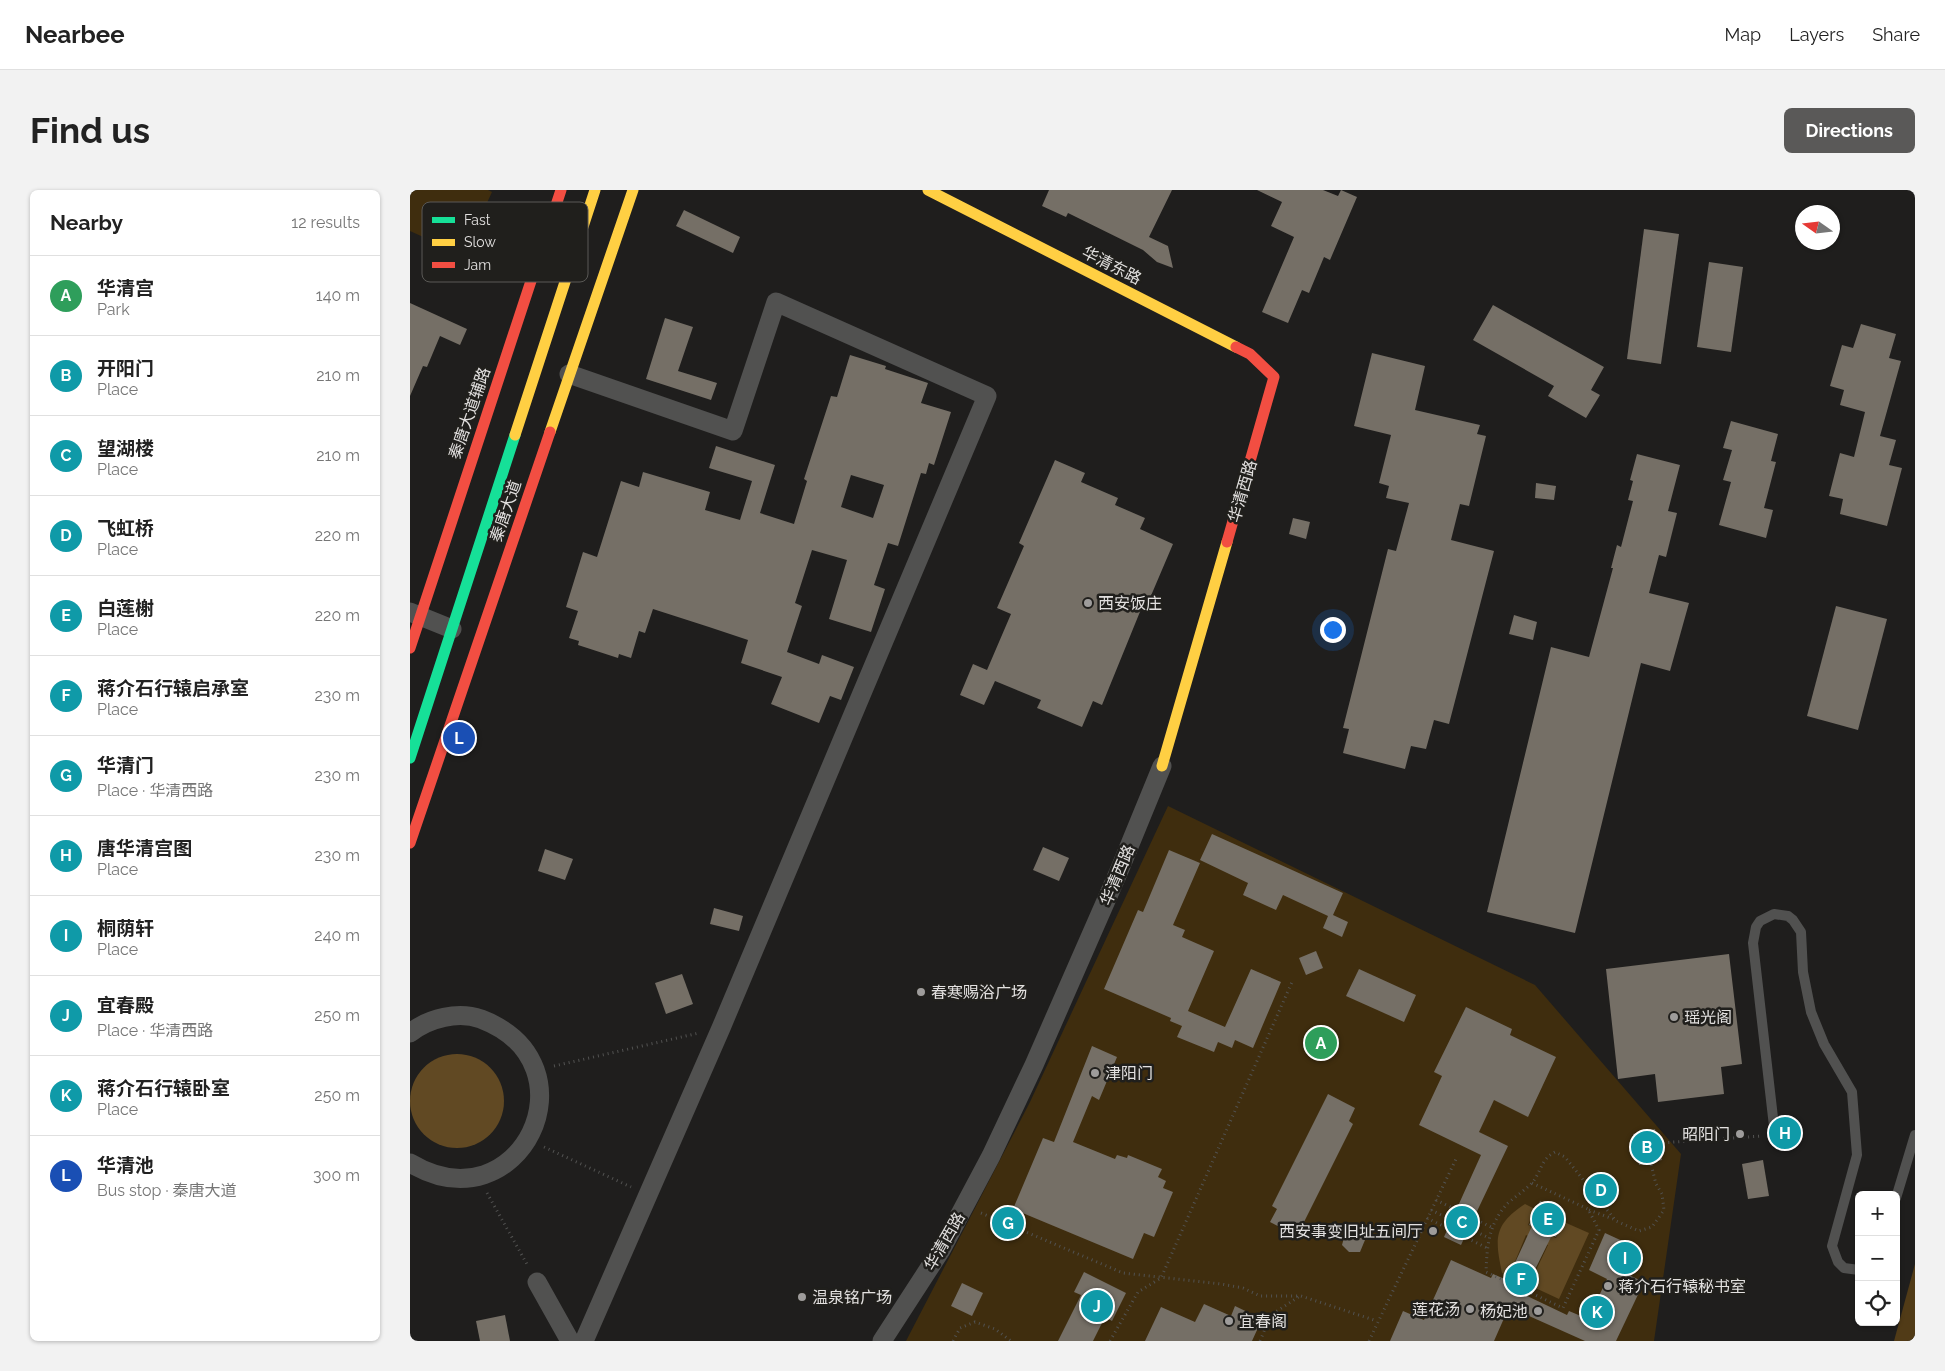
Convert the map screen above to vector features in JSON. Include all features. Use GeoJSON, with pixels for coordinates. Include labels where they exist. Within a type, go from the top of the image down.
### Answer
{"type":"FeatureCollection","features":[{"type":"Feature","properties":{"kind":"main road","name":"秦唐大道辅路"},"geometry":{"type":"LineString","coordinates":[[557,202],[561,190]]}},
{"type":"Feature","properties":{"kind":"main road","name":"秦唐大道"},"geometry":{"type":"LineString","coordinates":[[588,211],[595,190]]}},
{"type":"Feature","properties":{"kind":"main road","name":"秦唐大道"},"geometry":{"type":"LineString","coordinates":[[410,843],[633,190]]}},
{"type":"Feature","properties":{"kind":"main road","name":"华清东路"},"geometry":{"type":"LineString","coordinates":[[928,190],[1241,349],[1250,354],[1274,377]]}},
{"type":"Feature","properties":{"kind":"main road","name":"秦唐大道辅路"},"geometry":{"type":"LineString","coordinates":[[410,648],[415,614],[529,282]]}},
{"type":"Feature","properties":{"kind":"main road","name":"秦唐大道"},"geometry":{"type":"LineString","coordinates":[[410,758],[565,282]]}},
{"type":"Feature","properties":{"kind":"main road","name":"华清西路"},"geometry":{"type":"LineString","coordinates":[[1162,766],[1274,377]]}},
{"type":"Feature","properties":{"kind":"street"},"geometry":{"type":"LineString","coordinates":[[569,374],[733,431],[776,302],[987,396],[721,1028],[584,1341]]}},
{"type":"Feature","properties":{"kind":"street"},"geometry":{"type":"LineString","coordinates":[[415,614],[452,629]]}},
{"type":"Feature","properties":{"kind":"street","name":"华清西路"},"geometry":{"type":"LineString","coordinates":[[882,1341],[941,1250],[1034,1065],[1119,871],[1162,766]]}},
{"type":"Feature","properties":{"kind":"street"},"geometry":{"type":"LineString","coordinates":[[410,1033],[420,1025],[446,1016],[474,1017],[501,1027],[522,1045],[536,1070],[541,1098],[536,1126],[521,1150],[502,1167],[478,1177],[453,1179],[428,1174],[410,1163]]}},
{"type":"Feature","properties":{"kind":"street"},"geometry":{"type":"LineString","coordinates":[[537,1282],[570,1341]]}},
{"type":"Feature","properties":{"kind":"lane"},"geometry":{"type":"LineString","coordinates":[[1775,1135],[1753,943],[1756,927],[1760,921],[1774,914],[1788,916],[1798,925],[1803,972],[1812,1012],[1824,1044],[1852,1092],[1857,1155],[1832,1246],[1838,1262],[1844,1268],[1855,1269]]}},
{"type":"Feature","properties":{"kind":"lane"},"geometry":{"type":"LineString","coordinates":[[1898,1191],[1915,1135]]}},
{"type":"Feature","properties":{"kind":"path"},"geometry":{"type":"LineString","coordinates":[[1110,1341],[1138,1292],[1161,1278],[1292,982]]}},
{"type":"Feature","properties":{"kind":"path"},"geometry":{"type":"LineString","coordinates":[[536,1070],[721,1028]]}},
{"type":"Feature","properties":{"kind":"path"},"geometry":{"type":"LineString","coordinates":[[1532,1183],[1616,1220],[1633,1230],[1646,1230],[1657,1222],[1664,1210],[1662,1194],[1656,1184],[1646,1144],[1775,1135]]}},
{"type":"Feature","properties":{"kind":"path"},"geometry":{"type":"LineString","coordinates":[[528,1140],[648,1195]]}},
{"type":"Feature","properties":{"kind":"path"},"geometry":{"type":"LineString","coordinates":[[1588,1209],[1599,1230],[1563,1308],[1486,1272],[1488,1238],[1492,1227],[1507,1204],[1532,1183],[1545,1159],[1555,1152],[1560,1154],[1616,1220]]}},
{"type":"Feature","properties":{"kind":"path"},"geometry":{"type":"LineString","coordinates":[[1369,1341],[1456,1159]]}},
{"type":"Feature","properties":{"kind":"path"},"geometry":{"type":"LineString","coordinates":[[478,1177],[537,1282]]}},
{"type":"Feature","properties":{"kind":"path"},"geometry":{"type":"LineString","coordinates":[[1436,1200],[1492,1227]]}},
{"type":"Feature","properties":{"kind":"path"},"geometry":{"type":"LineString","coordinates":[[964,1206],[1123,1273],[1221,1284],[1243,1288],[1260,1296],[1301,1296],[1377,1321]]}},
{"type":"Feature","properties":{"kind":"path"},"geometry":{"type":"LineString","coordinates":[[1431,1210],[1488,1238]]}},
{"type":"Feature","properties":{"kind":"path"},"geometry":{"type":"LineString","coordinates":[[1427,1218],[1487,1248]]}},
{"type":"Feature","properties":{"kind":"path"},"geometry":{"type":"LineString","coordinates":[[1260,1341],[1271,1315],[1301,1296]]}},
{"type":"Feature","properties":{"kind":"path"},"geometry":{"type":"LineString","coordinates":[[953,1341],[960,1328],[975,1322],[995,1330],[1011,1341]]}},
{"type":"Feature","properties":{"kind":"shaded area"},"geometry":{"type":"Polygon","coordinates":[[[410,190],[488,190],[492,192],[487,202],[422,202],[422,236],[410,231],[410,190]]]}},
{"type":"Feature","properties":{"kind":"shaded area"},"geometry":{"type":"Polygon","coordinates":[[[1168,806],[1535,985],[1681,1154],[1654,1341],[906,1341],[1030,1102],[1168,806]]]}},
{"type":"Feature","properties":{"kind":"shaded area"},"geometry":{"type":"Polygon","coordinates":[[[457,1054],[475,1057],[490,1068],[501,1083],[504,1101],[501,1119],[490,1134],[475,1145],[457,1148],[439,1145],[424,1134],[413,1119],[410,1101],[413,1083],[424,1068],[439,1057],[457,1054]]]}},
{"type":"Feature","properties":{"kind":"shaded area"},"geometry":{"type":"Polygon","coordinates":[[[1525,1204],[1535,1209],[1528,1225],[1556,1238],[1564,1222],[1589,1233],[1559,1299],[1529,1285],[1548,1245],[1526,1235],[1509,1276],[1502,1273],[1498,1251],[1499,1234],[1507,1219],[1525,1204]]]}},
{"type":"Feature","properties":{"kind":"shaded area"},"geometry":{"type":"Polygon","coordinates":[[[1915,1264],[1915,1341],[1894,1341],[1898,1326],[1900,1326],[1900,1319],[1915,1264]]]}},
{"type":"Feature","properties":{"kind":"building"},"geometry":{"type":"Polygon","coordinates":[[[1049,190],[1172,190],[1149,237],[1168,246],[1173,268],[1157,262],[1143,250],[1068,213],[1066,217],[1042,206],[1049,190]]]}},
{"type":"Feature","properties":{"kind":"building"},"geometry":{"type":"Polygon","coordinates":[[[1257,190],[1323,190],[1338,196],[1341,190],[1357,197],[1330,260],[1324,257],[1309,293],[1302,290],[1288,323],[1262,312],[1294,237],[1271,226],[1282,202],[1257,190]]]}},
{"type":"Feature","properties":{"kind":"building"},"geometry":{"type":"Polygon","coordinates":[[[684,210],[740,237],[733,253],[676,226],[684,210]]]}},
{"type":"Feature","properties":{"kind":"building"},"geometry":{"type":"Polygon","coordinates":[[[1644,229],[1679,234],[1661,364],[1627,359],[1644,229]]]}},
{"type":"Feature","properties":{"kind":"building"},"geometry":{"type":"Polygon","coordinates":[[[1709,262],[1743,267],[1731,352],[1697,347],[1709,262]]]}},
{"type":"Feature","properties":{"kind":"building"},"geometry":{"type":"Polygon","coordinates":[[[410,303],[467,329],[460,345],[440,336],[427,367],[423,366],[410,396],[410,303]]]}},
{"type":"Feature","properties":{"kind":"building"},"geometry":{"type":"Polygon","coordinates":[[[1493,305],[1604,367],[1591,390],[1600,395],[1586,418],[1548,396],[1554,386],[1473,340],[1493,305]]]}},
{"type":"Feature","properties":{"kind":"building"},"geometry":{"type":"Polygon","coordinates":[[[665,318],[693,327],[678,371],[717,383],[711,400],[646,379],[665,318]]]}},
{"type":"Feature","properties":{"kind":"building"},"geometry":{"type":"Polygon","coordinates":[[[1861,324],[1896,334],[1889,358],[1901,361],[1880,436],[1896,440],[1889,465],[1902,468],[1887,526],[1840,514],[1843,499],[1829,496],[1840,453],[1854,457],[1865,412],[1840,405],[1844,390],[1830,386],[1842,345],[1853,348],[1861,324]]]}},
{"type":"Feature","properties":{"kind":"building"},"geometry":{"type":"Polygon","coordinates":[[[1372,353],[1425,366],[1415,410],[1480,425],[1477,434],[1486,436],[1469,506],[1460,504],[1451,540],[1494,551],[1449,724],[1434,720],[1426,749],[1411,746],[1405,769],[1343,753],[1349,729],[1343,728],[1388,549],[1396,551],[1409,503],[1386,498],[1389,486],[1379,483],[1391,435],[1354,426],[1372,353]]]}},
{"type":"Feature","properties":{"kind":"building"},"geometry":{"type":"Polygon","coordinates":[[[850,355],[886,366],[885,369],[928,383],[921,403],[951,412],[934,465],[929,463],[926,474],[921,473],[898,546],[888,543],[874,585],[885,589],[871,632],[829,619],[847,560],[812,550],[795,603],[802,606],[787,652],[819,664],[822,655],[854,667],[841,700],[830,696],[819,723],[771,704],[782,677],[741,663],[748,640],[653,609],[645,633],[639,631],[631,658],[619,654],[618,658],[578,645],[579,641],[569,638],[578,611],[566,607],[583,552],[597,557],[621,481],[639,487],[643,472],[710,492],[705,510],[740,520],[752,481],[709,468],[716,446],[775,465],[760,513],[794,524],[807,481],[804,479],[831,396],[837,397],[850,355]],[[851,475],[841,507],[873,518],[884,485],[851,475]]]}},
{"type":"Feature","properties":{"kind":"building"},"geometry":{"type":"Polygon","coordinates":[[[1731,421],[1778,434],[1771,461],[1776,462],[1764,508],[1773,510],[1766,538],[1719,525],[1731,482],[1723,480],[1732,450],[1723,448],[1731,421]]]}},
{"type":"Feature","properties":{"kind":"building"},"geometry":{"type":"Polygon","coordinates":[[[1637,454],[1680,465],[1668,511],[1677,513],[1666,557],[1659,555],[1649,593],[1689,603],[1670,671],[1641,663],[1575,933],[1487,912],[1551,647],[1589,657],[1613,568],[1611,568],[1617,545],[1621,547],[1633,501],[1628,500],[1633,481],[1630,480],[1637,454]]]}},
{"type":"Feature","properties":{"kind":"building"},"geometry":{"type":"Polygon","coordinates":[[[1055,460],[1085,473],[1081,482],[1118,498],[1115,505],[1145,518],[1140,529],[1173,544],[1150,598],[1146,597],[1102,705],[1093,701],[1082,727],[1037,708],[1041,700],[995,681],[984,705],[960,695],[973,664],[987,670],[1011,614],[997,608],[1024,546],[1019,543],[1055,460]]]}},
{"type":"Feature","properties":{"kind":"building"},"geometry":{"type":"Polygon","coordinates":[[[1536,483],[1556,486],[1554,500],[1535,498],[1536,483]]]}},
{"type":"Feature","properties":{"kind":"building"},"geometry":{"type":"Polygon","coordinates":[[[1293,518],[1310,522],[1306,539],[1289,534],[1293,518]]]}},
{"type":"Feature","properties":{"kind":"building"},"geometry":{"type":"Polygon","coordinates":[[[1836,606],[1887,619],[1858,730],[1807,716],[1836,606]]]}},
{"type":"Feature","properties":{"kind":"building"},"geometry":{"type":"Polygon","coordinates":[[[1514,615],[1537,622],[1533,640],[1509,634],[1514,615]]]}},
{"type":"Feature","properties":{"kind":"building"},"geometry":{"type":"Polygon","coordinates":[[[1212,834],[1343,893],[1333,915],[1348,922],[1342,937],[1323,928],[1328,916],[1283,895],[1276,910],[1243,895],[1248,883],[1200,860],[1212,834]]]}},
{"type":"Feature","properties":{"kind":"building"},"geometry":{"type":"Polygon","coordinates":[[[1043,847],[1069,858],[1059,881],[1033,870],[1043,847]]]}},
{"type":"Feature","properties":{"kind":"building"},"geometry":{"type":"Polygon","coordinates":[[[545,849],[573,859],[565,880],[538,871],[545,849]]]}},
{"type":"Feature","properties":{"kind":"building"},"geometry":{"type":"Polygon","coordinates":[[[1169,850],[1200,863],[1173,925],[1185,930],[1182,937],[1214,951],[1188,1011],[1225,1027],[1251,969],[1281,982],[1253,1048],[1235,1040],[1232,1048],[1218,1042],[1214,1052],[1177,1037],[1182,1026],[1170,1021],[1171,1018],[1104,989],[1138,910],[1143,912],[1169,850]]]}},
{"type":"Feature","properties":{"kind":"building"},"geometry":{"type":"Polygon","coordinates":[[[714,908],[743,916],[739,931],[710,924],[714,908]]]}},
{"type":"Feature","properties":{"kind":"building"},"geometry":{"type":"Polygon","coordinates":[[[1316,951],[1323,968],[1306,975],[1299,958],[1316,951]]]}},
{"type":"Feature","properties":{"kind":"building","name":"瑶光阁"},"geometry":{"type":"Polygon","coordinates":[[[1729,954],[1742,1064],[1721,1067],[1724,1094],[1658,1102],[1655,1074],[1618,1079],[1606,969],[1729,954]]]}},
{"type":"Feature","properties":{"kind":"building"},"geometry":{"type":"Polygon","coordinates":[[[1359,969],[1416,995],[1404,1022],[1346,996],[1359,969]]]}},
{"type":"Feature","properties":{"kind":"building"},"geometry":{"type":"Polygon","coordinates":[[[682,974],[693,1004],[666,1014],[655,983],[682,974]]]}},
{"type":"Feature","properties":{"kind":"building"},"geometry":{"type":"Polygon","coordinates":[[[1466,1007],[1512,1029],[1510,1035],[1556,1057],[1528,1117],[1494,1100],[1479,1132],[1508,1146],[1461,1245],[1444,1237],[1481,1155],[1419,1125],[1442,1076],[1434,1072],[1466,1007]]]}},
{"type":"Feature","properties":{"kind":"building"},"geometry":{"type":"Polygon","coordinates":[[[1092,1046],[1117,1057],[1099,1100],[1092,1096],[1073,1142],[1115,1159],[1117,1155],[1127,1158],[1128,1155],[1162,1169],[1158,1177],[1166,1181],[1163,1188],[1173,1192],[1154,1237],[1144,1233],[1133,1259],[1013,1209],[1043,1138],[1054,1142],[1092,1046]]]}},
{"type":"Feature","properties":{"kind":"building"},"geometry":{"type":"Polygon","coordinates":[[[1328,1094],[1355,1108],[1349,1121],[1353,1124],[1297,1236],[1270,1222],[1277,1209],[1272,1206],[1328,1094]]]}},
{"type":"Feature","properties":{"kind":"building"},"geometry":{"type":"Polygon","coordinates":[[[1655,1129],[1662,1160],[1639,1165],[1633,1134],[1655,1129]]]}},
{"type":"Feature","properties":{"kind":"building"},"geometry":{"type":"Polygon","coordinates":[[[1763,1160],[1769,1196],[1748,1199],[1742,1164],[1763,1160]]]}},
{"type":"Feature","properties":{"kind":"building"},"geometry":{"type":"Polygon","coordinates":[[[1540,1201],[1566,1213],[1556,1237],[1552,1235],[1523,1294],[1567,1315],[1569,1311],[1588,1319],[1607,1279],[1589,1270],[1605,1233],[1642,1250],[1631,1276],[1644,1282],[1616,1341],[1585,1341],[1509,1307],[1494,1341],[1390,1341],[1403,1311],[1424,1320],[1451,1260],[1491,1278],[1493,1274],[1507,1280],[1532,1226],[1529,1225],[1540,1201]]]}},
{"type":"Feature","properties":{"kind":"building"},"geometry":{"type":"Polygon","coordinates":[[[1006,1211],[1019,1217],[1012,1235],[998,1229],[1006,1211]]]}},
{"type":"Feature","properties":{"kind":"building"},"geometry":{"type":"Polygon","coordinates":[[[1357,1232],[1365,1240],[1360,1252],[1349,1252],[1342,1245],[1345,1234],[1357,1232]]]}},
{"type":"Feature","properties":{"kind":"building"},"geometry":{"type":"Polygon","coordinates":[[[1084,1272],[1126,1293],[1112,1321],[1105,1317],[1093,1341],[1058,1341],[1081,1295],[1074,1292],[1084,1272]]]}},
{"type":"Feature","properties":{"kind":"building"},"geometry":{"type":"Polygon","coordinates":[[[962,1283],[983,1293],[972,1316],[951,1306],[962,1283]]]}},
{"type":"Feature","properties":{"kind":"building","name":"宜春阁"},"geometry":{"type":"Polygon","coordinates":[[[1204,1304],[1231,1316],[1235,1306],[1262,1319],[1252,1341],[1145,1341],[1161,1307],[1195,1322],[1204,1304]]]}},
{"type":"Feature","properties":{"kind":"building"},"geometry":{"type":"Polygon","coordinates":[[[505,1315],[510,1341],[480,1341],[476,1321],[505,1315]]]}},
{"type":"Feature","properties":{"kind":"traffic: fast"},"geometry":{"type":"LineString","coordinates":[[410,758],[515,435]]}},
{"type":"Feature","properties":{"kind":"traffic: slow"},"geometry":{"type":"LineString","coordinates":[[588,211],[595,190]]}},
{"type":"Feature","properties":{"kind":"traffic: slow"},"geometry":{"type":"LineString","coordinates":[[550,432],[633,190]]}},
{"type":"Feature","properties":{"kind":"traffic: slow"},"geometry":{"type":"LineString","coordinates":[[928,190],[1236,347]]}},
{"type":"Feature","properties":{"kind":"traffic: slow"},"geometry":{"type":"LineString","coordinates":[[515,435],[565,282]]}},
{"type":"Feature","properties":{"kind":"traffic: slow"},"geometry":{"type":"LineString","coordinates":[[1162,766],[1227,542]]}},
{"type":"Feature","properties":{"kind":"traffic: jam"},"geometry":{"type":"LineString","coordinates":[[557,202],[561,190]]}},
{"type":"Feature","properties":{"kind":"traffic: jam"},"geometry":{"type":"LineString","coordinates":[[410,648],[531,282]]}},
{"type":"Feature","properties":{"kind":"traffic: jam"},"geometry":{"type":"LineString","coordinates":[[1227,542],[1274,377],[1250,354],[1236,347]]}},
{"type":"Feature","properties":{"kind":"traffic: jam"},"geometry":{"type":"LineString","coordinates":[[410,843],[550,432]]}},
{"type":"Feature","properties":{"kind":"place","name":"西安饭庄"},"geometry":{"type":"Point","coordinates":[1088,603]}},
{"type":"Feature","properties":{"kind":"place","name":"华清池"},"geometry":{"type":"Point","coordinates":[459,738]}},
{"type":"Feature","properties":{"kind":"place","name":"春寒赐浴广场"},"geometry":{"type":"Point","coordinates":[921,992]}},
{"type":"Feature","properties":{"kind":"place","name":"瑶光阁"},"geometry":{"type":"Point","coordinates":[1674,1017]}},
{"type":"Feature","properties":{"kind":"place","name":"华清宫"},"geometry":{"type":"Point","coordinates":[1321,1043]}},
{"type":"Feature","properties":{"kind":"place","name":"津阳门"},"geometry":{"type":"Point","coordinates":[1095,1073]}},
{"type":"Feature","properties":{"kind":"place","name":"唐华清宫图"},"geometry":{"type":"Point","coordinates":[1785,1133]}},
{"type":"Feature","properties":{"kind":"place","name":"昭阳门"},"geometry":{"type":"Point","coordinates":[1740,1134]}},
{"type":"Feature","properties":{"kind":"place","name":"开阳门"},"geometry":{"type":"Point","coordinates":[1647,1147]}},
{"type":"Feature","properties":{"kind":"place","name":"飞虹桥"},"geometry":{"type":"Point","coordinates":[1601,1190]}},
{"type":"Feature","properties":{"kind":"place","name":"白莲榭"},"geometry":{"type":"Point","coordinates":[1548,1219]}},
{"type":"Feature","properties":{"kind":"place","name":"望湖楼"},"geometry":{"type":"Point","coordinates":[1462,1222]}},
{"type":"Feature","properties":{"kind":"place","name":"华清门"},"geometry":{"type":"Point","coordinates":[1008,1223]}},
{"type":"Feature","properties":{"kind":"place","name":"西安事变旧址五间厅"},"geometry":{"type":"Point","coordinates":[1433,1231]}},
{"type":"Feature","properties":{"kind":"place","name":"桐荫轩"},"geometry":{"type":"Point","coordinates":[1625,1258]}},
{"type":"Feature","properties":{"kind":"place","name":"蒋介石行辕启承室"},"geometry":{"type":"Point","coordinates":[1521,1279]}},
{"type":"Feature","properties":{"kind":"place","name":"蒋介石行辕秘书室"},"geometry":{"type":"Point","coordinates":[1608,1286]}},
{"type":"Feature","properties":{"kind":"place","name":"温泉铭广场"},"geometry":{"type":"Point","coordinates":[802,1297]}},
{"type":"Feature","properties":{"kind":"place","name":"宜春殿"},"geometry":{"type":"Point","coordinates":[1097,1306]}},
{"type":"Feature","properties":{"kind":"place","name":"莲花汤"},"geometry":{"type":"Point","coordinates":[1470,1309]}},
{"type":"Feature","properties":{"kind":"place","name":"杨妃池"},"geometry":{"type":"Point","coordinates":[1538,1311]}},
{"type":"Feature","properties":{"kind":"place","name":"蒋介石行辕卧室"},"geometry":{"type":"Point","coordinates":[1597,1312]}},
{"type":"Feature","properties":{"kind":"place","name":"宜春阁"},"geometry":{"type":"Point","coordinates":[1229,1321]}}]}
